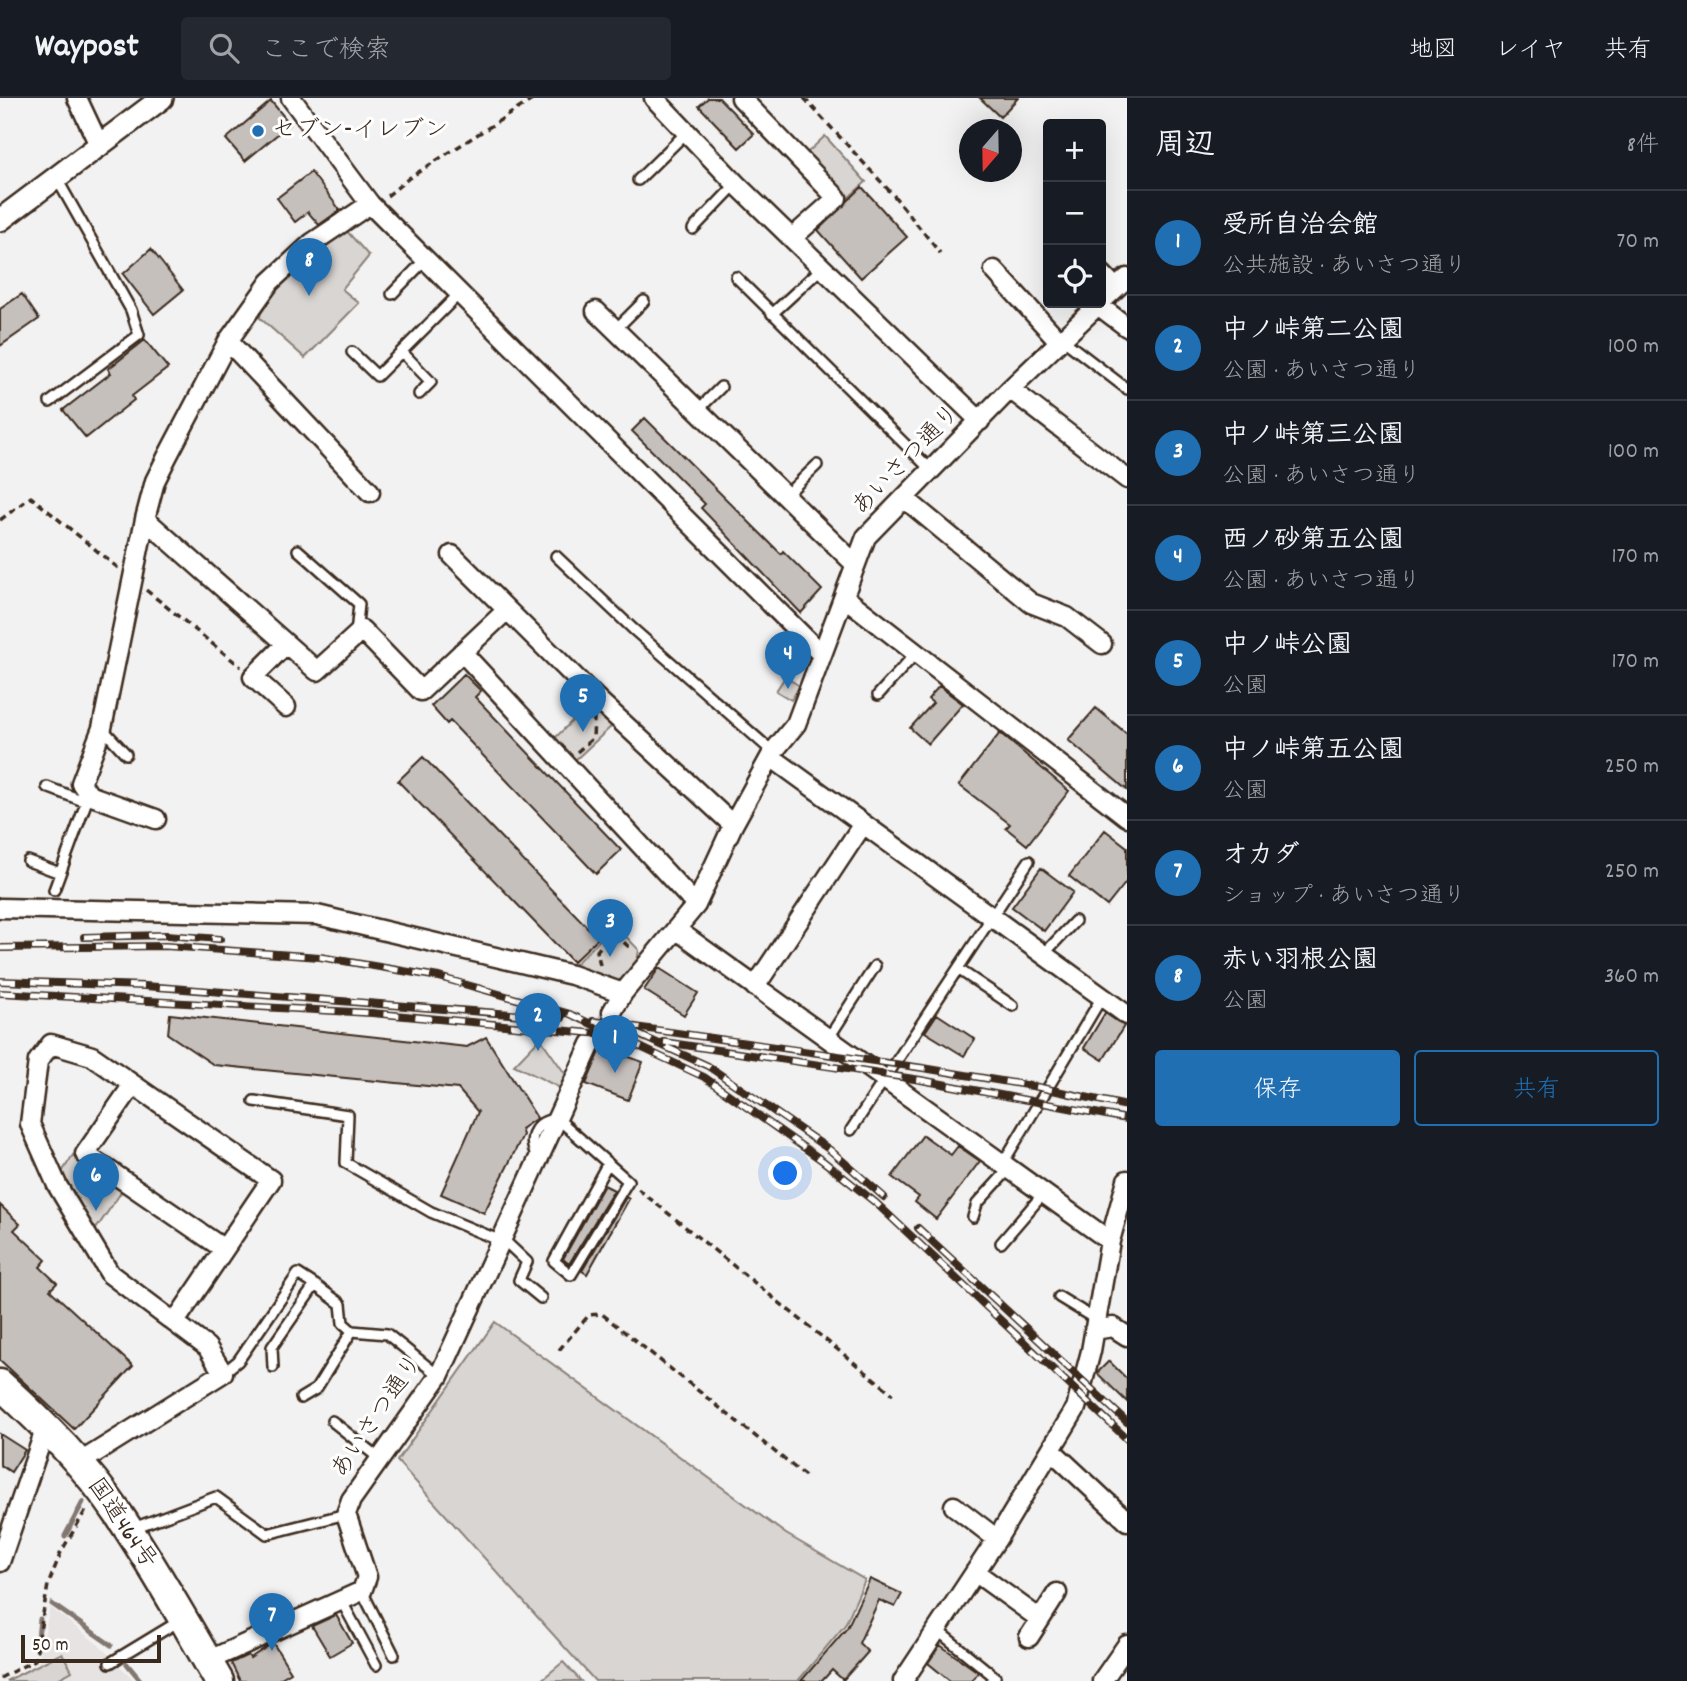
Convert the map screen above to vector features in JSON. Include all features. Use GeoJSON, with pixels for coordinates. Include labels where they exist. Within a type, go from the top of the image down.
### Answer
{"type":"FeatureCollection","features":[{"type":"Feature","properties":{"kind":"highway","name":"国道464号"},"geometry":{"type":"LineString","coordinates":[[0,1384],[46,1427],[100,1490],[128,1530],[213,1671]]}},
{"type":"Feature","properties":{"kind":"street"},"geometry":{"type":"LineString","coordinates":[[77,98],[100,147]]}},
{"type":"Feature","properties":{"kind":"street"},"geometry":{"type":"LineString","coordinates":[[0,220],[162,98]]}},
{"type":"Feature","properties":{"kind":"street"},"geometry":{"type":"LineString","coordinates":[[291,98],[370,204],[822,656]]}},
{"type":"Feature","properties":{"kind":"street"},"geometry":{"type":"LineString","coordinates":[[654,98],[736,184],[980,421]]}},
{"type":"Feature","properties":{"kind":"street"},"geometry":{"type":"LineString","coordinates":[[741,98],[837,198],[792,238]]}},
{"type":"Feature","properties":{"kind":"street"},"geometry":{"type":"LineString","coordinates":[[156,820],[88,799],[81,783],[102,728],[155,481],[228,341],[270,282],[312,243],[370,204]]}},
{"type":"Feature","properties":{"kind":"street"},"geometry":{"type":"LineString","coordinates":[[994,270],[1060,340]]}},
{"type":"Feature","properties":{"kind":"street","name":"あいさつ通り"},"geometry":{"type":"LineString","coordinates":[[1106,297],[1121,283]]}},
{"type":"Feature","properties":{"kind":"street","name":"あいさつ通り"},"geometry":{"type":"LineString","coordinates":[[612,1012],[623,993],[696,905],[733,825],[772,754],[796,724],[866,537],[1010,389],[1095,308]]}},
{"type":"Feature","properties":{"kind":"street"},"geometry":{"type":"LineString","coordinates":[[1106,308],[1127,327]]}},
{"type":"Feature","properties":{"kind":"street"},"geometry":{"type":"LineString","coordinates":[[596,311],[855,564]]}},
{"type":"Feature","properties":{"kind":"street"},"geometry":{"type":"LineString","coordinates":[[228,341],[370,492]]}},
{"type":"Feature","properties":{"kind":"street"},"geometry":{"type":"LineString","coordinates":[[1010,389],[1127,479]]}},
{"type":"Feature","properties":{"kind":"street"},"geometry":{"type":"LineString","coordinates":[[904,498],[1031,603],[1067,617],[1102,644]]}},
{"type":"Feature","properties":{"kind":"street"},"geometry":{"type":"LineString","coordinates":[[145,519],[317,671],[362,630],[421,691],[507,610]]}},
{"type":"Feature","properties":{"kind":"street"},"geometry":{"type":"LineString","coordinates":[[452,555],[595,697],[733,825]]}},
{"type":"Feature","properties":{"kind":"street"},"geometry":{"type":"LineString","coordinates":[[844,597],[1127,817]]}},
{"type":"Feature","properties":{"kind":"street"},"geometry":{"type":"LineString","coordinates":[[286,643],[253,677],[286,707]]}},
{"type":"Feature","properties":{"kind":"street"},"geometry":{"type":"LineString","coordinates":[[462,652],[696,905]]}},
{"type":"Feature","properties":{"kind":"street"},"geometry":{"type":"LineString","coordinates":[[772,754],[991,918],[1127,1014]]}},
{"type":"Feature","properties":{"kind":"street"},"geometry":{"type":"LineString","coordinates":[[755,987],[863,824]]}},
{"type":"Feature","properties":{"kind":"street"},"geometry":{"type":"LineString","coordinates":[[0,908],[317,915],[572,975],[623,993]]}},
{"type":"Feature","properties":{"kind":"street"},"geometry":{"type":"LineString","coordinates":[[677,930],[1110,1241]]}},
{"type":"Feature","properties":{"kind":"street"},"geometry":{"type":"LineString","coordinates":[[79,1463],[223,1373],[207,1347],[110,1274],[57,1185],[30,1124],[38,1061],[51,1044],[92,1056],[271,1180],[175,1322]]}},
{"type":"Feature","properties":{"kind":"street","name":"あいさつ通り"},"geometry":{"type":"LineString","coordinates":[[362,1591],[368,1577],[346,1514],[351,1500],[439,1376],[591,1044]]}},
{"type":"Feature","properties":{"kind":"street"},"geometry":{"type":"LineString","coordinates":[[132,1086],[85,1154],[224,1249]]}},
{"type":"Feature","properties":{"kind":"street"},"geometry":{"type":"LineString","coordinates":[[903,1681],[997,1539],[1081,1396],[1110,1241],[1121,1224],[1127,1180]]}},
{"type":"Feature","properties":{"kind":"street"},"geometry":{"type":"LineString","coordinates":[[1094,1324],[1113,1327],[1127,1336]]}},
{"type":"Feature","properties":{"kind":"street"},"geometry":{"type":"LineString","coordinates":[[0,1562],[46,1427]]}},
{"type":"Feature","properties":{"kind":"street"},"geometry":{"type":"LineString","coordinates":[[1051,1450],[1127,1521]]}},
{"type":"Feature","properties":{"kind":"street"},"geometry":{"type":"LineString","coordinates":[[954,1506],[997,1539]]}},
{"type":"Feature","properties":{"kind":"street"},"geometry":{"type":"LineString","coordinates":[[975,1572],[1040,1619]]}},
{"type":"Feature","properties":{"kind":"street"},"geometry":{"type":"LineString","coordinates":[[213,1671],[362,1591]]}},
{"type":"Feature","properties":{"kind":"street"},"geometry":{"type":"LineString","coordinates":[[1028,1637],[1057,1593]]}},
{"type":"Feature","properties":{"kind":"street"},"geometry":{"type":"LineString","coordinates":[[1102,1681],[1127,1644]]}},
{"type":"Feature","properties":{"kind":"lane"},"geometry":{"type":"LineString","coordinates":[[638,180],[687,132]]}},
{"type":"Feature","properties":{"kind":"lane"},"geometry":{"type":"LineString","coordinates":[[50,402],[139,335],[131,310],[57,179]]}},
{"type":"Feature","properties":{"kind":"lane"},"geometry":{"type":"LineString","coordinates":[[693,229],[736,184]]}},
{"type":"Feature","properties":{"kind":"lane"},"geometry":{"type":"LineString","coordinates":[[392,294],[426,259]]}},
{"type":"Feature","properties":{"kind":"lane"},"geometry":{"type":"LineString","coordinates":[[772,314],[822,268]]}},
{"type":"Feature","properties":{"kind":"lane"},"geometry":{"type":"LineString","coordinates":[[736,276],[932,471]]}},
{"type":"Feature","properties":{"kind":"lane"},"geometry":{"type":"LineString","coordinates":[[352,352],[377,376],[460,293]]}},
{"type":"Feature","properties":{"kind":"lane"},"geometry":{"type":"LineString","coordinates":[[615,330],[643,301]]}},
{"type":"Feature","properties":{"kind":"lane"},"geometry":{"type":"LineString","coordinates":[[1060,340],[1127,390]]}},
{"type":"Feature","properties":{"kind":"lane"},"geometry":{"type":"LineString","coordinates":[[402,352],[431,382],[419,394]]}},
{"type":"Feature","properties":{"kind":"lane"},"geometry":{"type":"LineString","coordinates":[[698,410],[721,387]]}},
{"type":"Feature","properties":{"kind":"lane"},"geometry":{"type":"LineString","coordinates":[[786,495],[817,465]]}},
{"type":"Feature","properties":{"kind":"lane"},"geometry":{"type":"LineString","coordinates":[[298,550],[359,604],[356,635]]}},
{"type":"Feature","properties":{"kind":"lane"},"geometry":{"type":"LineString","coordinates":[[556,556],[772,754]]}},
{"type":"Feature","properties":{"kind":"lane"},"geometry":{"type":"LineString","coordinates":[[878,695],[916,653]]}},
{"type":"Feature","properties":{"kind":"lane"},"geometry":{"type":"LineString","coordinates":[[102,728],[127,754]]}},
{"type":"Feature","properties":{"kind":"lane"},"geometry":{"type":"LineString","coordinates":[[47,788],[88,799],[54,890]]}},
{"type":"Feature","properties":{"kind":"lane"},"geometry":{"type":"LineString","coordinates":[[28,861],[60,873]]}},
{"type":"Feature","properties":{"kind":"lane"},"geometry":{"type":"LineString","coordinates":[[851,1130],[1028,861]]}},
{"type":"Feature","properties":{"kind":"lane"},"geometry":{"type":"LineString","coordinates":[[1043,956],[1075,921]]}},
{"type":"Feature","properties":{"kind":"lane"},"geometry":{"type":"LineString","coordinates":[[828,1039],[875,966]]}},
{"type":"Feature","properties":{"kind":"lane"},"geometry":{"type":"LineString","coordinates":[[958,969],[1013,1006]]}},
{"type":"Feature","properties":{"kind":"lane"},"geometry":{"type":"LineString","coordinates":[[972,1217],[977,1205],[1006,1166],[1102,997]]}},
{"type":"Feature","properties":{"kind":"lane"},"geometry":{"type":"LineString","coordinates":[[254,1101],[348,1115],[346,1163],[431,1212],[442,1214],[500,1244],[508,1244],[527,1262],[519,1280],[541,1298]]}},
{"type":"Feature","properties":{"kind":"lane"},"geometry":{"type":"LineString","coordinates":[[558,1119],[608,1163],[628,1181],[571,1275],[554,1261],[608,1163]]}},
{"type":"Feature","properties":{"kind":"lane"},"geometry":{"type":"LineString","coordinates":[[1001,1243],[1044,1193]]}},
{"type":"Feature","properties":{"kind":"lane"},"geometry":{"type":"LineString","coordinates":[[223,1373],[238,1361],[298,1274],[341,1304],[343,1323],[352,1331],[387,1334],[439,1376]]}},
{"type":"Feature","properties":{"kind":"lane"},"geometry":{"type":"LineString","coordinates":[[273,1367],[272,1347],[315,1284]]}},
{"type":"Feature","properties":{"kind":"lane"},"geometry":{"type":"LineString","coordinates":[[1059,1297],[1094,1324]]}},
{"type":"Feature","properties":{"kind":"lane"},"geometry":{"type":"LineString","coordinates":[[301,1398],[316,1389],[352,1331]]}},
{"type":"Feature","properties":{"kind":"lane"},"geometry":{"type":"LineString","coordinates":[[256,1336],[272,1347]]}},
{"type":"Feature","properties":{"kind":"lane"},"geometry":{"type":"LineString","coordinates":[[332,1421],[380,1459]]}},
{"type":"Feature","properties":{"kind":"lane"},"geometry":{"type":"LineString","coordinates":[[128,1530],[216,1497],[267,1534],[346,1514]]}},
{"type":"Feature","properties":{"kind":"lane"},"geometry":{"type":"LineString","coordinates":[[362,1591],[394,1655]]}},
{"type":"Feature","properties":{"kind":"lane"},"geometry":{"type":"LineString","coordinates":[[341,1600],[376,1665]]}},
{"type":"Feature","properties":{"kind":"lane"},"geometry":{"type":"LineString","coordinates":[[110,1663],[182,1619]]}},
{"type":"Feature","properties":{"kind":"lane"},"geometry":{"type":"LineString","coordinates":[[937,1630],[995,1677],[992,1681]]}},
{"type":"Feature","properties":{"kind":"path"},"geometry":{"type":"LineString","coordinates":[[370,204],[378,203],[408,178],[535,98]]}},
{"type":"Feature","properties":{"kind":"path"},"geometry":{"type":"LineString","coordinates":[[804,98],[895,197],[940,253]]}},
{"type":"Feature","properties":{"kind":"path"},"geometry":{"type":"LineString","coordinates":[[0,520],[31,497],[253,677]]}},
{"type":"Feature","properties":{"kind":"path"},"geometry":{"type":"LineString","coordinates":[[565,763],[593,738],[595,697]]}},
{"type":"Feature","properties":{"kind":"path"},"geometry":{"type":"LineString","coordinates":[[598,917],[606,941]]}},
{"type":"Feature","properties":{"kind":"path"},"geometry":{"type":"LineString","coordinates":[[604,970],[597,958],[597,951],[606,941],[619,939],[629,947]]}},
{"type":"Feature","properties":{"kind":"path"},"geometry":{"type":"LineString","coordinates":[[628,1181],[892,1394]]}},
{"type":"Feature","properties":{"kind":"path"},"geometry":{"type":"LineString","coordinates":[[559,1350],[589,1315],[602,1314],[808,1479]]}},
{"type":"Feature","properties":{"kind":"path"},"geometry":{"type":"LineString","coordinates":[[0,1678],[35,1660],[44,1620],[43,1606],[54,1567],[100,1490]]}},
{"type":"Feature","properties":{"kind":"shaded area"},"geometry":{"type":"Polygon","coordinates":[[[825,136],[866,182],[848,198],[807,153],[825,136]]]}},
{"type":"Feature","properties":{"kind":"shaded area"},"geometry":{"type":"Polygon","coordinates":[[[345,229],[369,256],[342,289],[359,303],[305,358],[260,318],[263,305],[280,279],[320,245],[345,229]]]}},
{"type":"Feature","properties":{"kind":"shaded area"},"geometry":{"type":"Polygon","coordinates":[[[785,677],[800,686],[791,700],[776,691],[785,677]]]}},
{"type":"Feature","properties":{"kind":"shaded area"},"geometry":{"type":"Polygon","coordinates":[[[590,703],[614,724],[573,762],[553,740],[590,703]]]}},
{"type":"Feature","properties":{"kind":"shaded area"},"geometry":{"type":"Polygon","coordinates":[[[615,925],[639,950],[637,963],[621,983],[607,982],[570,969],[615,925]]]}},
{"type":"Feature","properties":{"kind":"shaded area"},"geometry":{"type":"Polygon","coordinates":[[[540,1038],[566,1075],[560,1088],[514,1065],[540,1038]]]}},
{"type":"Feature","properties":{"kind":"shaded area"},"geometry":{"type":"Polygon","coordinates":[[[73,1155],[122,1191],[94,1232],[62,1172],[73,1155]]]}},
{"type":"Feature","properties":{"kind":"shaded area"},"geometry":{"type":"Polygon","coordinates":[[[495,1322],[786,1534],[865,1580],[845,1625],[798,1681],[595,1681],[397,1461],[495,1322]]]}},
{"type":"Feature","properties":{"kind":"shaded area"},"geometry":{"type":"Polygon","coordinates":[[[50,1607],[99,1645],[135,1681],[3,1681],[38,1663],[50,1607]]]}},
{"type":"Feature","properties":{"kind":"shaded area"},"geometry":{"type":"Polygon","coordinates":[[[62,1653],[72,1671],[54,1681],[6,1681],[62,1653]]]}},
{"type":"Feature","properties":{"kind":"shaded area"},"geometry":{"type":"Polygon","coordinates":[[[563,1662],[581,1681],[540,1681],[563,1662]]]}},
{"type":"Feature","properties":{"kind":"building"},"geometry":{"type":"Polygon","coordinates":[[[708,98],[719,98],[754,134],[739,148],[699,106],[708,98]]]}},
{"type":"Feature","properties":{"kind":"building"},"geometry":{"type":"Polygon","coordinates":[[[980,98],[1018,98],[1000,117],[980,98]]]}},
{"type":"Feature","properties":{"kind":"building"},"geometry":{"type":"Polygon","coordinates":[[[271,101],[290,124],[245,161],[226,139],[271,101]]]}},
{"type":"Feature","properties":{"kind":"building"},"geometry":{"type":"Polygon","coordinates":[[[311,172],[340,210],[319,225],[308,212],[295,222],[277,198],[311,172]]]}},
{"type":"Feature","properties":{"kind":"building"},"geometry":{"type":"Polygon","coordinates":[[[862,187],[907,237],[861,278],[818,230],[862,187]]]}},
{"type":"Feature","properties":{"kind":"building"},"geometry":{"type":"Polygon","coordinates":[[[151,249],[183,290],[154,314],[123,274],[151,249]]]}},
{"type":"Feature","properties":{"kind":"building"},"geometry":{"type":"Polygon","coordinates":[[[22,294],[39,319],[0,346],[0,309],[22,294]]]}},
{"type":"Feature","properties":{"kind":"building"},"geometry":{"type":"Polygon","coordinates":[[[145,340],[168,368],[132,396],[134,400],[86,438],[63,410],[111,373],[108,369],[145,340]]]}},
{"type":"Feature","properties":{"kind":"building"},"geometry":{"type":"Polygon","coordinates":[[[645,418],[781,554],[783,551],[822,590],[801,613],[701,508],[705,504],[632,431],[645,418]]]}},
{"type":"Feature","properties":{"kind":"building"},"geometry":{"type":"Polygon","coordinates":[[[464,674],[481,691],[475,697],[621,850],[596,874],[450,721],[447,724],[431,706],[464,674]]]}},
{"type":"Feature","properties":{"kind":"building"},"geometry":{"type":"Polygon","coordinates":[[[939,686],[963,704],[928,744],[910,728],[933,703],[928,699],[939,686]]]}},
{"type":"Feature","properties":{"kind":"building"},"geometry":{"type":"Polygon","coordinates":[[[1096,708],[1127,734],[1127,790],[1068,740],[1096,708]]]}},
{"type":"Feature","properties":{"kind":"building"},"geometry":{"type":"Polygon","coordinates":[[[1000,733],[1069,791],[1027,845],[1006,828],[1010,824],[959,785],[1000,733]]]}},
{"type":"Feature","properties":{"kind":"building"},"geometry":{"type":"Polygon","coordinates":[[[423,757],[598,938],[573,962],[398,781],[423,757]]]}},
{"type":"Feature","properties":{"kind":"building"},"geometry":{"type":"Polygon","coordinates":[[[1105,830],[1127,847],[1127,881],[1107,906],[1069,876],[1105,830]]]}},
{"type":"Feature","properties":{"kind":"building"},"geometry":{"type":"Polygon","coordinates":[[[1041,868],[1073,892],[1044,931],[1012,907],[1041,868]]]}},
{"type":"Feature","properties":{"kind":"building"},"geometry":{"type":"Polygon","coordinates":[[[659,968],[698,993],[684,1015],[644,990],[659,968]]]}},
{"type":"Feature","properties":{"kind":"building"},"geometry":{"type":"Polygon","coordinates":[[[1105,1013],[1124,1026],[1103,1060],[1084,1048],[1105,1013]]]}},
{"type":"Feature","properties":{"kind":"building"},"geometry":{"type":"Polygon","coordinates":[[[170,1014],[467,1047],[486,1037],[537,1118],[521,1129],[523,1135],[484,1213],[441,1194],[478,1112],[458,1089],[214,1065],[168,1034],[170,1014]]]}},
{"type":"Feature","properties":{"kind":"building"},"geometry":{"type":"Polygon","coordinates":[[[937,1014],[975,1039],[964,1056],[925,1032],[937,1014]]]}},
{"type":"Feature","properties":{"kind":"building"},"geometry":{"type":"Polygon","coordinates":[[[602,1047],[643,1062],[628,1100],[586,1084],[602,1047]]]}},
{"type":"Feature","properties":{"kind":"building"},"geometry":{"type":"Polygon","coordinates":[[[923,1135],[951,1155],[958,1146],[980,1161],[936,1219],[915,1202],[919,1197],[892,1177],[923,1135]]]}},
{"type":"Feature","properties":{"kind":"building"},"geometry":{"type":"Polygon","coordinates":[[[604,1185],[614,1190],[569,1264],[563,1259],[604,1185]]]}},
{"type":"Feature","properties":{"kind":"building"},"geometry":{"type":"Polygon","coordinates":[[[626,1197],[629,1199],[587,1274],[582,1271],[626,1197]]]}},
{"type":"Feature","properties":{"kind":"building"},"geometry":{"type":"Polygon","coordinates":[[[0,1205],[20,1224],[14,1230],[46,1260],[40,1267],[57,1283],[50,1290],[133,1366],[74,1429],[0,1360],[0,1205]]]}},
{"type":"Feature","properties":{"kind":"building"},"geometry":{"type":"Polygon","coordinates":[[[1109,1361],[1127,1379],[1127,1402],[1097,1373],[1109,1361]]]}},
{"type":"Feature","properties":{"kind":"building"},"geometry":{"type":"Polygon","coordinates":[[[0,1434],[25,1450],[11,1472],[0,1465],[0,1434]]]}},
{"type":"Feature","properties":{"kind":"building"},"geometry":{"type":"Polygon","coordinates":[[[870,1579],[902,1594],[895,1607],[879,1600],[859,1643],[868,1652],[843,1680],[832,1670],[822,1681],[801,1681],[847,1628],[870,1579]]]}},
{"type":"Feature","properties":{"kind":"building"},"geometry":{"type":"Polygon","coordinates":[[[336,1615],[352,1643],[330,1656],[312,1626],[336,1615]]]}},
{"type":"Feature","properties":{"kind":"building"},"geometry":{"type":"Polygon","coordinates":[[[273,1643],[291,1672],[276,1681],[240,1681],[231,1663],[248,1655],[250,1658],[273,1643]]]}},
{"type":"Feature","properties":{"kind":"building"},"geometry":{"type":"Polygon","coordinates":[[[940,1645],[978,1672],[972,1681],[950,1681],[928,1663],[940,1645]]]}},
{"type":"Feature","properties":{"kind":"waterway"},"geometry":{"type":"LineString","coordinates":[[65,1536],[83,1502]]}},
{"type":"Feature","properties":{"kind":"waterway"},"geometry":{"type":"LineString","coordinates":[[52,1604],[111,1645]]}},
{"type":"Feature","properties":{"kind":"waterway"},"geometry":{"type":"LineString","coordinates":[[37,1648],[40,1619]]}},
{"type":"Feature","properties":{"kind":"waterway"},"geometry":{"type":"LineString","coordinates":[[127,1664],[141,1681]]}},
{"type":"Feature","properties":{"kind":"tunnel"},"geometry":{"type":"LineString","coordinates":[[591,1044],[612,1012]]}},
{"type":"Feature","properties":{"kind":"railway"},"geometry":{"type":"LineString","coordinates":[[84,937],[166,935],[220,939]]}},
{"type":"Feature","properties":{"kind":"railway"},"geometry":{"type":"LineString","coordinates":[[0,948],[166,946],[320,957],[439,977],[570,1014],[704,1077],[823,1161],[876,1203],[1127,1439]]}},
{"type":"Feature","properties":{"kind":"railway"},"geometry":{"type":"LineString","coordinates":[[0,981],[145,986],[562,1018]]}},
{"type":"Feature","properties":{"kind":"railway"},"geometry":{"type":"LineString","coordinates":[[0,993],[372,1013],[602,1034]]}},
{"type":"Feature","properties":{"kind":"railway"},"geometry":{"type":"LineString","coordinates":[[593,1021],[923,1068],[1038,1087],[1127,1106]]}},
{"type":"Feature","properties":{"kind":"railway"},"geometry":{"type":"LineString","coordinates":[[637,1034],[708,1066],[830,1150],[884,1197]]}},
{"type":"Feature","properties":{"kind":"railway"},"geometry":{"type":"LineString","coordinates":[[664,1042],[921,1080],[1127,1119]]}},
{"type":"Feature","properties":{"kind":"railway"},"geometry":{"type":"LineString","coordinates":[[918,1228],[1127,1422]]}},
{"type":"Feature","properties":{"kind":"place","name":"セブン-イレブン"},"geometry":{"type":"Point","coordinates":[258,131]}},
{"type":"Feature","properties":{"kind":"place","name":"赤い羽根公園"},"geometry":{"type":"Point","coordinates":[309,296]}},
{"type":"Feature","properties":{"kind":"place","name":"西ノ砂第五公園"},"geometry":{"type":"Point","coordinates":[788,689]}},
{"type":"Feature","properties":{"kind":"place","name":"中ノ峠公園"},"geometry":{"type":"Point","coordinates":[583,732]}},
{"type":"Feature","properties":{"kind":"place","name":"中ノ峠第三公園"},"geometry":{"type":"Point","coordinates":[610,957]}},
{"type":"Feature","properties":{"kind":"place","name":"中ノ峠第二公園"},"geometry":{"type":"Point","coordinates":[538,1051]}},
{"type":"Feature","properties":{"kind":"place","name":"受所自治会館"},"geometry":{"type":"Point","coordinates":[615,1073]}},
{"type":"Feature","properties":{"kind":"place","name":"中ノ峠第五公園"},"geometry":{"type":"Point","coordinates":[96,1211]}},
{"type":"Feature","properties":{"kind":"place","name":"オカダ"},"geometry":{"type":"Point","coordinates":[272,1651]}}]}
